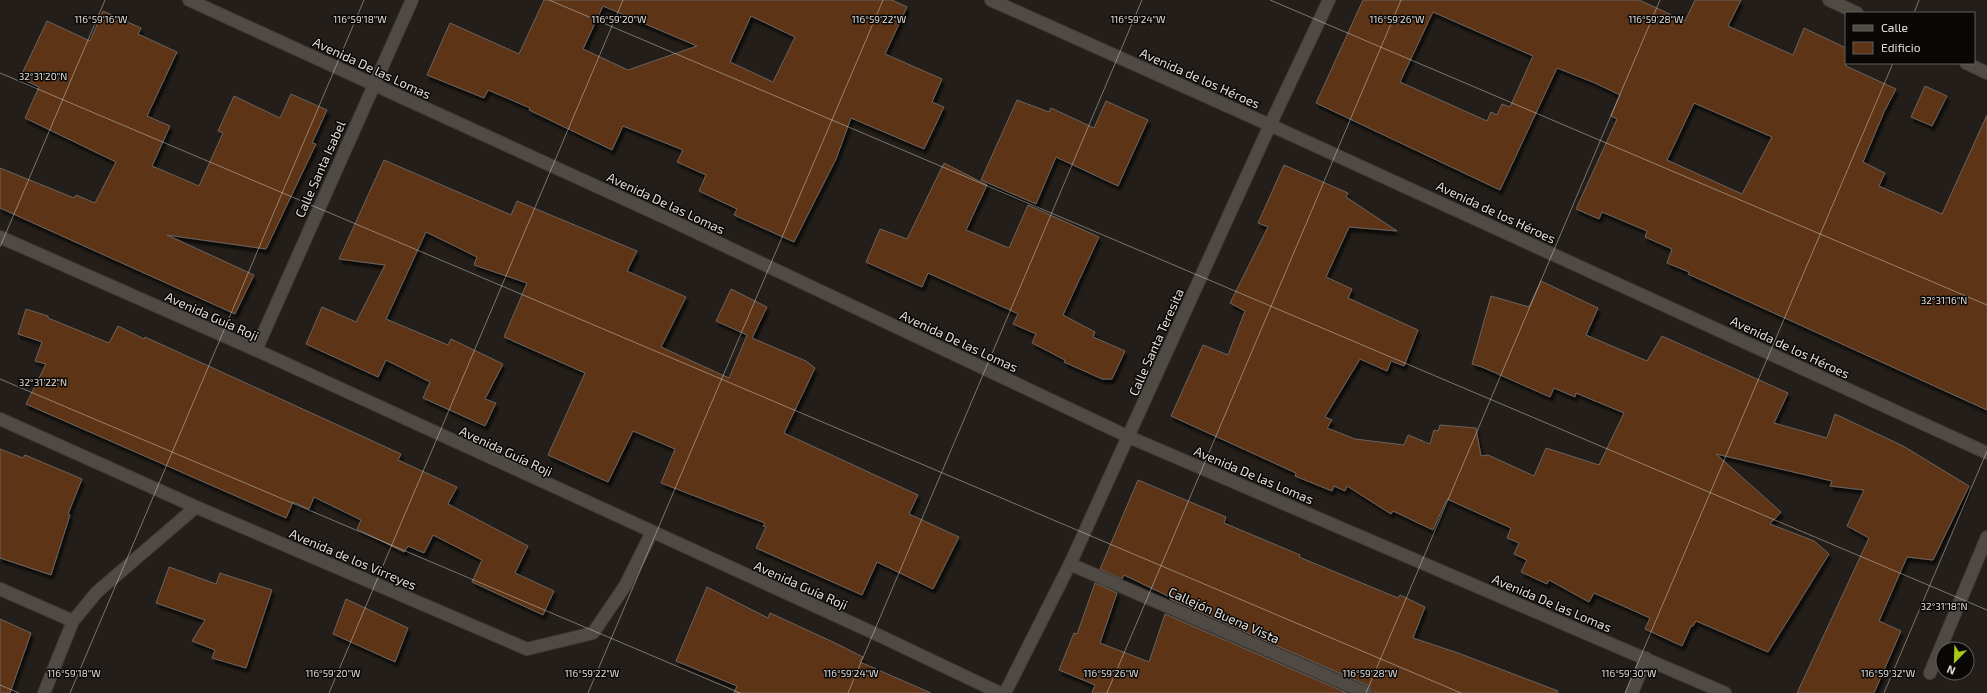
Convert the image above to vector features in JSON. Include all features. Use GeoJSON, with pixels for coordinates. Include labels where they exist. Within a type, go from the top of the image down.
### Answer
{"type":"FeatureCollection","features":[{"type":"Feature","properties":{"kind":"street","name":"Avenida De las Lomas"},"geometry":{"type":"LineString","coordinates":[[189,0],[668,219],[1129,437],[1646,658],[1724,693]]}},
{"type":"Feature","properties":{"kind":"street","name":"Calle Santa Isabel"},"geometry":{"type":"LineString","coordinates":[[256,350],[373,84],[412,0]]}},
{"type":"Feature","properties":{"kind":"street","name":"Avenida de los Héroes"},"geometry":{"type":"LineString","coordinates":[[991,0],[1270,124],[1987,453]]}},
{"type":"Feature","properties":{"kind":"street","name":"Calle Santa Teresita"},"geometry":{"type":"LineString","coordinates":[[1005,693],[1070,564],[1270,124],[1329,0]]}},
{"type":"Feature","properties":{"kind":"street"},"geometry":{"type":"LineString","coordinates":[[1829,0],[1855,12]]}},
{"type":"Feature","properties":{"kind":"street"},"geometry":{"type":"LineString","coordinates":[[1968,64],[1987,73]]}},
{"type":"Feature","properties":{"kind":"street","name":"Avenida Guía Roji"},"geometry":{"type":"LineString","coordinates":[[0,237],[256,350],[876,634],[1000,693]]}},
{"type":"Feature","properties":{"kind":"street","name":"Avenida de los Virreyes"},"geometry":{"type":"LineString","coordinates":[[0,419],[196,507],[527,649],[593,633],[625,586],[652,532]]}},
{"type":"Feature","properties":{"kind":"street"},"geometry":{"type":"LineString","coordinates":[[44,693],[73,621],[97,592],[196,507]]}},
{"type":"Feature","properties":{"kind":"street"},"geometry":{"type":"LineString","coordinates":[[1930,673],[1987,537]]}},
{"type":"Feature","properties":{"kind":"street","name":"Callejón Buena Vista"},"geometry":{"type":"LineString","coordinates":[[1070,564],[1366,693]]}},
{"type":"Feature","properties":{"kind":"street"},"geometry":{"type":"LineString","coordinates":[[0,590],[73,621]]}},
{"type":"Feature","properties":{"kind":"street"},"geometry":{"type":"LineString","coordinates":[[1632,693],[1646,658]]}},
{"type":"Feature","properties":{"kind":"building"},"geometry":{"type":"Polygon","coordinates":[[[544,0],[892,0],[907,7],[885,54],[942,79],[932,102],[944,107],[924,149],[851,118],[836,159],[794,242],[734,215],[737,209],[699,191],[706,175],[677,162],[683,150],[623,126],[612,150],[529,110],[530,108],[488,90],[484,98],[427,75],[450,23],[519,54],[544,0]],[[603,6],[583,49],[628,70],[697,46],[603,6]],[[751,16],[730,62],[773,82],[795,37],[751,16]]]}},
{"type":"Feature","properties":{"kind":"building"},"geometry":{"type":"Polygon","coordinates":[[[1363,0],[1639,0],[1685,21],[1695,0],[1741,0],[1728,26],[1793,55],[1804,28],[1845,48],[1846,66],[1896,89],[1884,112],[1863,162],[1885,173],[1879,186],[1942,214],[1987,115],[1987,410],[1688,274],[1689,272],[1667,263],[1672,249],[1645,237],[1647,231],[1602,212],[1599,219],[1576,209],[1617,119],[1611,116],[1620,95],[1595,83],[1557,68],[1500,190],[1316,103],[1363,0]],[[1433,12],[1400,82],[1487,121],[1491,112],[1497,115],[1502,104],[1510,107],[1533,56],[1433,12]],[[1694,103],[1667,160],[1742,194],[1772,137],[1694,103]]]}},
{"type":"Feature","properties":{"kind":"building"},"geometry":{"type":"Polygon","coordinates":[[[103,11],[141,28],[138,34],[177,52],[147,116],[170,126],[152,166],[199,186],[223,133],[218,131],[234,96],[280,118],[291,94],[327,110],[312,143],[316,144],[266,249],[167,235],[254,275],[235,314],[0,208],[0,168],[74,198],[76,195],[95,203],[116,162],[25,118],[39,87],[20,78],[47,21],[90,41],[103,11]]]}},
{"type":"Feature","properties":{"kind":"building"},"geometry":{"type":"Polygon","coordinates":[[[1925,86],[1947,96],[1932,126],[1911,117],[1925,86]]]}},
{"type":"Feature","properties":{"kind":"building"},"geometry":{"type":"Polygon","coordinates":[[[1017,100],[1049,112],[1051,108],[1094,128],[1106,101],[1148,120],[1118,186],[1056,157],[1036,204],[981,180],[1017,100]]]}},
{"type":"Feature","properties":{"kind":"building"},"geometry":{"type":"Polygon","coordinates":[[[384,160],[511,215],[517,201],[637,251],[627,271],[686,297],[661,347],[729,378],[747,335],[716,321],[731,289],[767,307],[752,338],[806,361],[815,368],[784,433],[918,495],[909,514],[959,537],[933,589],[877,562],[862,595],[756,548],[766,527],[763,526],[765,523],[661,483],[675,449],[633,431],[608,482],[548,455],[585,373],[504,337],[527,283],[474,265],[477,257],[426,232],[386,319],[448,345],[451,339],[503,364],[485,399],[496,403],[485,426],[423,398],[430,382],[386,360],[378,377],[306,344],[322,307],[356,322],[385,265],[339,259],[384,160]]]}},
{"type":"Feature","properties":{"kind":"building"},"geometry":{"type":"Polygon","coordinates":[[[944,163],[987,185],[966,230],[1009,248],[1028,205],[1099,237],[1063,315],[1095,332],[1093,337],[1125,351],[1112,379],[1102,379],[1064,362],[1065,360],[1032,343],[1036,334],[1013,324],[1018,314],[1012,311],[928,273],[922,287],[866,262],[880,229],[907,239],[944,163]]]}},
{"type":"Feature","properties":{"kind":"building"},"geometry":{"type":"Polygon","coordinates":[[[1284,165],[1348,193],[1346,197],[1397,231],[1349,227],[1326,277],[1352,289],[1348,298],[1418,330],[1404,366],[1391,361],[1387,371],[1360,359],[1325,417],[1332,420],[1327,428],[1355,439],[1404,445],[1408,435],[1430,444],[1434,430],[1438,431],[1440,425],[1476,428],[1481,456],[1488,455],[1534,476],[1546,448],[1599,465],[1624,413],[1576,393],[1575,397],[1554,388],[1550,397],[1472,364],[1491,296],[1529,307],[1541,281],[1598,308],[1586,335],[1647,361],[1662,336],[1788,393],[1774,423],[1827,438],[1835,414],[1903,446],[1969,486],[1933,560],[1907,557],[1879,621],[1901,631],[1874,693],[1797,693],[1869,538],[1847,526],[1864,490],[1830,486],[1832,481],[1716,454],[1781,512],[1770,524],[1814,541],[1829,554],[1768,652],[1696,621],[1693,626],[1691,626],[1682,646],[1645,629],[1650,618],[1594,593],[1589,602],[1549,580],[1547,584],[1521,572],[1527,560],[1514,554],[1519,543],[1507,538],[1511,528],[1447,499],[1433,530],[1393,511],[1391,514],[1347,486],[1345,491],[1334,486],[1332,491],[1295,476],[1296,473],[1171,416],[1203,345],[1228,355],[1245,311],[1230,303],[1268,227],[1258,223],[1284,165]]]}},
{"type":"Feature","properties":{"kind":"building"},"geometry":{"type":"Polygon","coordinates":[[[26,309],[48,316],[48,318],[109,343],[118,326],[144,339],[145,337],[401,454],[398,460],[457,487],[448,504],[528,546],[515,573],[554,591],[543,615],[472,582],[482,560],[433,535],[424,553],[408,546],[404,552],[357,529],[361,520],[314,497],[309,509],[293,502],[286,518],[26,404],[46,364],[35,361],[42,342],[18,334],[26,309]]]}},
{"type":"Feature","properties":{"kind":"building"},"geometry":{"type":"Polygon","coordinates":[[[0,449],[23,458],[25,455],[82,479],[68,514],[70,515],[51,575],[0,558],[0,449]]]}},
{"type":"Feature","properties":{"kind":"building"},"geometry":{"type":"Polygon","coordinates":[[[1138,480],[1226,517],[1224,523],[1300,555],[1299,557],[1398,598],[1400,595],[1425,607],[1413,638],[1458,653],[1558,691],[1557,693],[1373,693],[1369,686],[1170,599],[1170,597],[1124,575],[1122,579],[1100,569],[1138,480]]]}},
{"type":"Feature","properties":{"kind":"building"},"geometry":{"type":"Polygon","coordinates":[[[169,567],[216,584],[220,573],[272,590],[246,668],[212,658],[215,650],[192,641],[205,620],[156,603],[169,567]]]}},
{"type":"Feature","properties":{"kind":"building"},"geometry":{"type":"Polygon","coordinates":[[[1095,583],[1117,593],[1100,643],[1149,662],[1165,614],[1347,693],[1092,693],[1095,685],[1059,670],[1074,633],[1077,634],[1095,583]]]}},
{"type":"Feature","properties":{"kind":"building"},"geometry":{"type":"Polygon","coordinates":[[[707,587],[768,618],[770,613],[833,642],[863,657],[860,662],[931,693],[734,693],[737,686],[676,661],[707,587]]]}},
{"type":"Feature","properties":{"kind":"building"},"geometry":{"type":"Polygon","coordinates":[[[346,599],[408,628],[395,662],[333,634],[346,599]]]}},
{"type":"Feature","properties":{"kind":"building"},"geometry":{"type":"Polygon","coordinates":[[[0,619],[31,633],[10,693],[0,693],[0,619]]]}}]}
